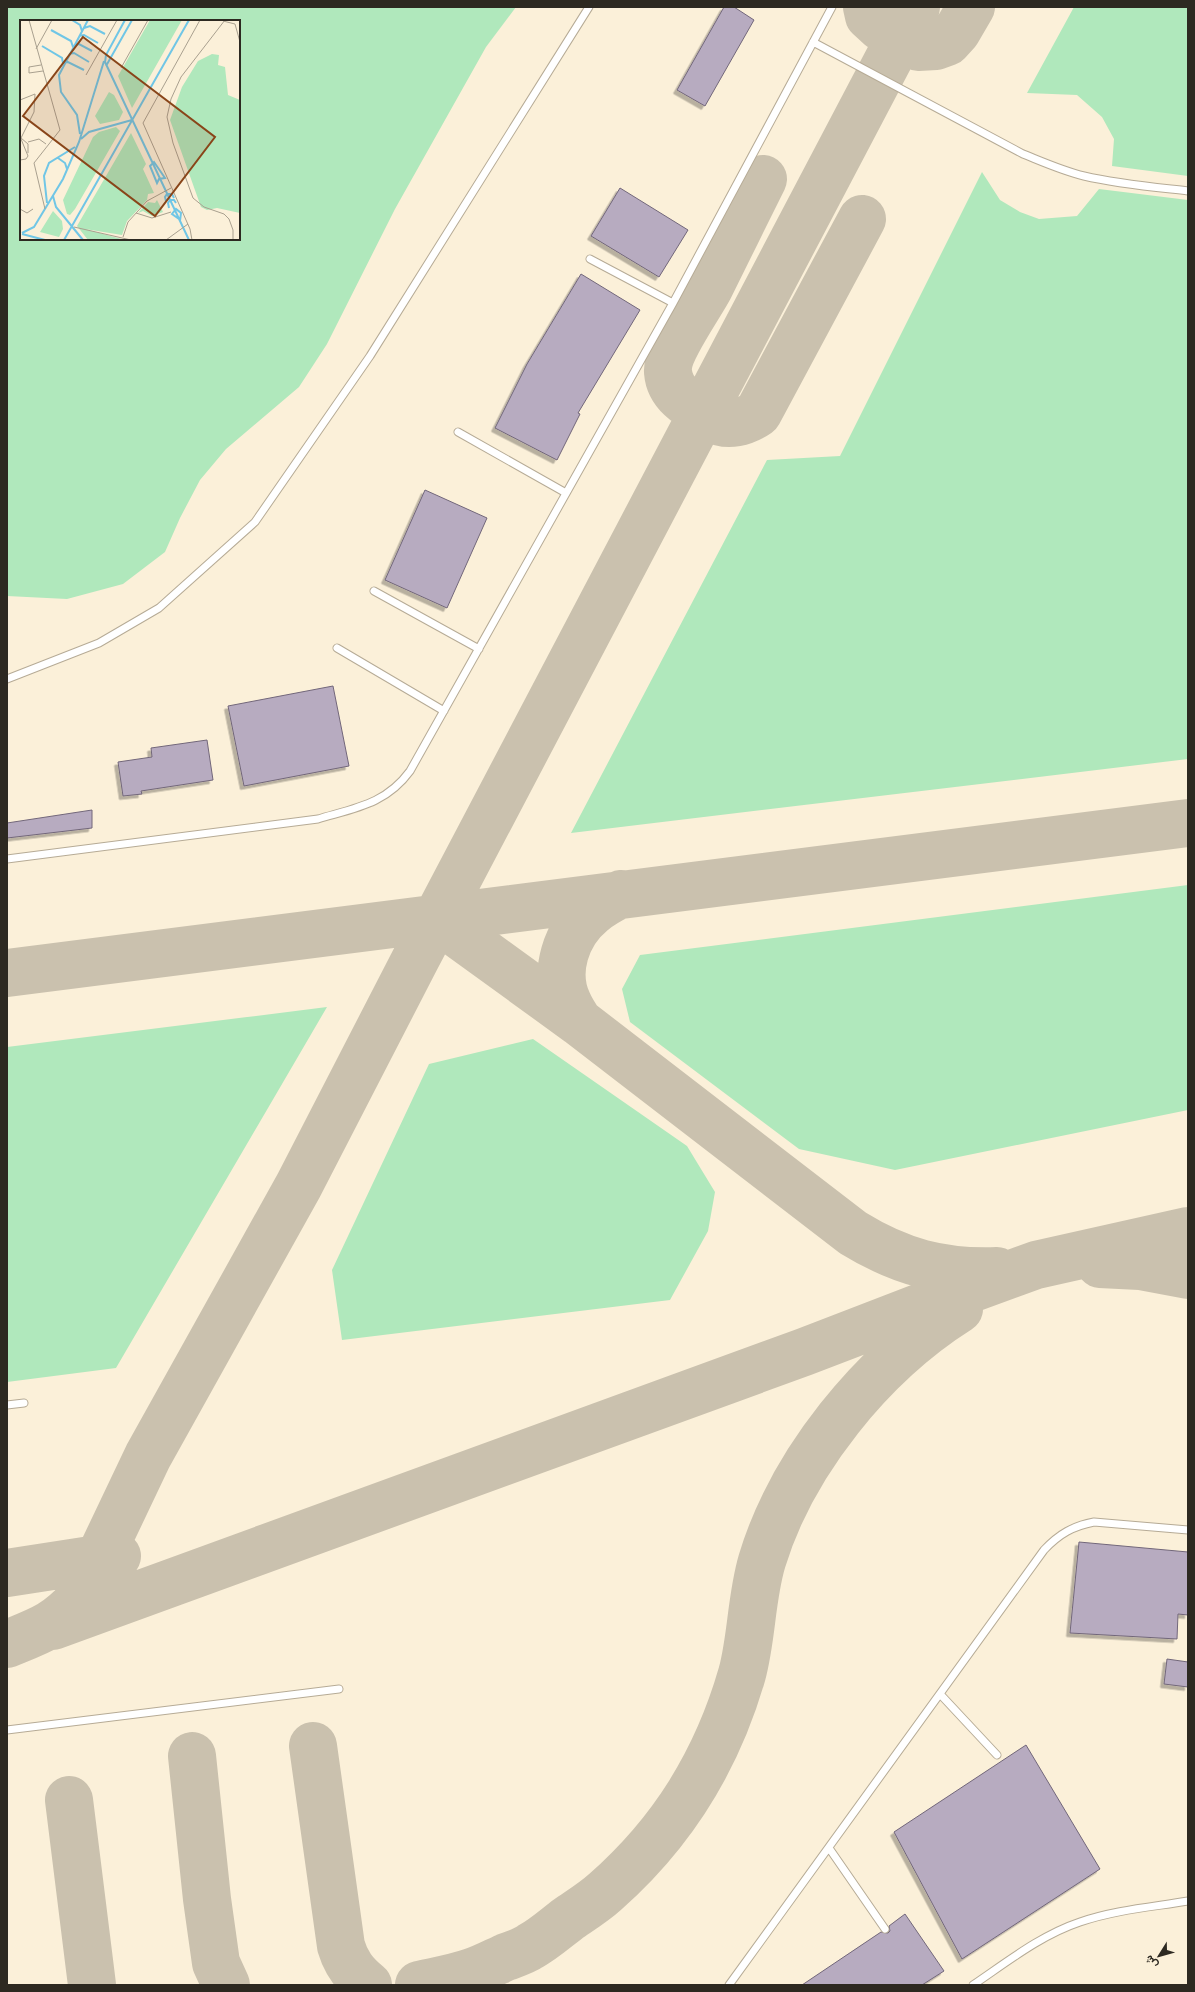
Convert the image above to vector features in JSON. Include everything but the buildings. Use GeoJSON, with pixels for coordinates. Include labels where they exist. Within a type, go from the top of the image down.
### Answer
{"type":"FeatureCollection","features":[{"type":"Feature","properties":{"kind":"lane"},"geometry":{"type":"LineString","coordinates":[[7,679],[99,643],[158,608],[255,522],[370,356],[590,7]]}},
{"type":"Feature","properties":{"kind":"lane"},"geometry":{"type":"LineString","coordinates":[[7,859],[318,819],[368,805],[386,796],[402,782],[410,771],[444,711],[673,303],[832,7]]}},
{"type":"Feature","properties":{"kind":"lane"},"geometry":{"type":"LineString","coordinates":[[813,42],[1010,147],[1045,163],[1082,175],[1110,181],[1188,191]]}},
{"type":"Feature","properties":{"kind":"lane"},"geometry":{"type":"LineString","coordinates":[[590,259],[673,303]]}},
{"type":"Feature","properties":{"kind":"lane"},"geometry":{"type":"LineString","coordinates":[[458,432],[566,493]]}},
{"type":"Feature","properties":{"kind":"lane"},"geometry":{"type":"LineString","coordinates":[[374,591],[479,649]]}},
{"type":"Feature","properties":{"kind":"lane"},"geometry":{"type":"LineString","coordinates":[[337,648],[444,711]]}},
{"type":"Feature","properties":{"kind":"lane"},"geometry":{"type":"LineString","coordinates":[[7,1405],[24,1403]]}},
{"type":"Feature","properties":{"kind":"lane"},"geometry":{"type":"LineString","coordinates":[[729,1985],[1044,1550],[1054,1539],[1066,1531],[1080,1525],[1094,1522],[1188,1530]]}},
{"type":"Feature","properties":{"kind":"lane"},"geometry":{"type":"LineString","coordinates":[[7,1730],[338,1689]]}},
{"type":"Feature","properties":{"kind":"lane"},"geometry":{"type":"LineString","coordinates":[[940,1694],[997,1755]]}},
{"type":"Feature","properties":{"kind":"lane"},"geometry":{"type":"LineString","coordinates":[[828,1848],[885,1929]]}},
{"type":"Feature","properties":{"kind":"lane"},"geometry":{"type":"LineString","coordinates":[[973,1985],[1035,1943],[1068,1926],[1098,1916],[1188,1901]]}},
{"type":"Feature","properties":{"kind":"green space"},"geometry":{"type":"Polygon","coordinates":[[[7,7],[516,7],[486,47],[395,209],[327,344],[299,387],[226,449],[200,480],[180,518],[165,552],[123,584],[67,599],[7,596],[7,7]]]}},
{"type":"Feature","properties":{"kind":"green space"},"geometry":{"type":"Polygon","coordinates":[[[1074,7],[1188,7],[1188,176],[1112,166],[1114,139],[1102,117],[1077,95],[1027,93],[1074,7]]]}},
{"type":"Feature","properties":{"kind":"green space"},"geometry":{"type":"Polygon","coordinates":[[[982,172],[1000,200],[1020,212],[1039,219],[1077,216],[1099,189],[1188,200],[1188,759],[571,833],[767,460],[840,456],[982,172]]]}},
{"type":"Feature","properties":{"kind":"green space"},"geometry":{"type":"Polygon","coordinates":[[[1188,885],[1188,1110],[895,1170],[799,1149],[630,1022],[622,989],[640,955],[1188,885]]]}},
{"type":"Feature","properties":{"kind":"green space"},"geometry":{"type":"Polygon","coordinates":[[[327,1007],[116,1368],[7,1382],[7,1047],[327,1007]]]}},
{"type":"Feature","properties":{"kind":"green space"},"geometry":{"type":"Polygon","coordinates":[[[533,1039],[687,1146],[715,1192],[708,1231],[670,1300],[342,1340],[332,1270],[429,1064],[533,1039]]]}},
{"type":"Feature","properties":{"kind":"taxiway"},"geometry":{"type":"LineString","coordinates":[[867,7],[869,16],[881,27],[918,47],[936,46],[947,42],[957,31],[971,7]]}},
{"type":"Feature","properties":{"kind":"taxiway"},"geometry":{"type":"LineString","coordinates":[[7,1644],[55,1622],[80,1599],[148,1456],[299,1185],[415,960],[916,7]]}},
{"type":"Feature","properties":{"kind":"taxiway"},"geometry":{"type":"LineString","coordinates":[[763,179],[709,288],[677,342],[669,363],[668,372],[670,381],[678,395],[691,406],[713,419],[730,423],[748,419],[758,413],[862,219]]}},
{"type":"Feature","properties":{"kind":"taxiway"},"geometry":{"type":"LineString","coordinates":[[7,973],[1188,823]]}},
{"type":"Feature","properties":{"kind":"taxiway"},"geometry":{"type":"LineString","coordinates":[[579,1022],[569,1006],[564,991],[562,966],[565,954],[569,942],[583,921],[599,907],[621,894]]}},
{"type":"Feature","properties":{"kind":"taxiway"},"geometry":{"type":"LineString","coordinates":[[437,919],[579,1022],[853,1233],[870,1243],[922,1264],[958,1270],[997,1271]]}},
{"type":"Feature","properties":{"kind":"taxiway"},"geometry":{"type":"LineString","coordinates":[[53,1626],[804,1352],[1036,1265],[1188,1231]]}},
{"type":"Feature","properties":{"kind":"taxiway"},"geometry":{"type":"LineString","coordinates":[[1100,1264],[1140,1266],[1188,1275]]}},
{"type":"Feature","properties":{"kind":"taxiway"},"geometry":{"type":"LineString","coordinates":[[419,1985],[453,1978],[481,1969],[528,1948],[545,1937],[601,1896],[652,1845],[672,1820],[706,1765],[732,1706],[742,1674],[748,1646],[758,1575],[776,1524],[793,1488],[815,1452],[839,1418],[866,1387],[896,1358],[927,1332],[959,1309]]}},
{"type":"Feature","properties":{"kind":"taxiway"},"geometry":{"type":"LineString","coordinates":[[7,1573],[117,1556]]}},
{"type":"Feature","properties":{"kind":"taxiway"},"geometry":{"type":"LineString","coordinates":[[313,1746],[341,1946],[345,1958],[351,1968],[368,1985]]}},
{"type":"Feature","properties":{"kind":"taxiway"},"geometry":{"type":"LineString","coordinates":[[192,1756],[207,1899],[216,1963],[226,1985]]}},
{"type":"Feature","properties":{"kind":"taxiway"},"geometry":{"type":"LineString","coordinates":[[69,1800],[92,1985]]}}]}
